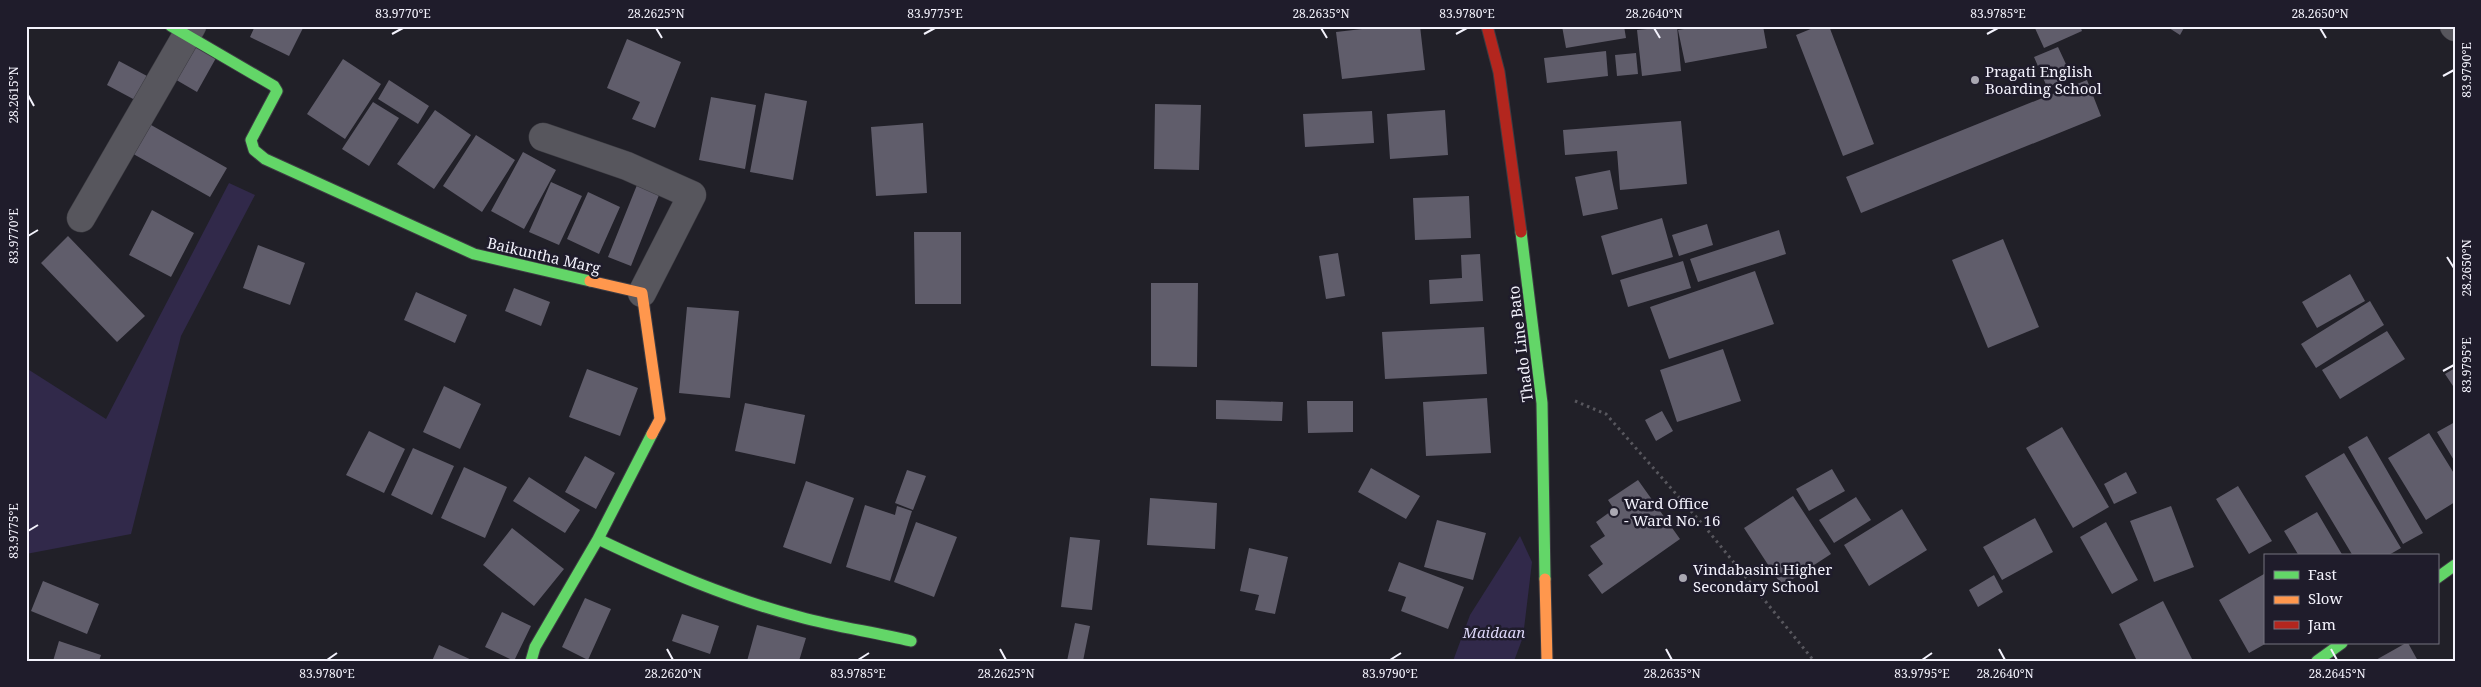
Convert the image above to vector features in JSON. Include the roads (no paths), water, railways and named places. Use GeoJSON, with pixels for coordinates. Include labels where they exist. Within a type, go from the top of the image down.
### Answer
{"type":"FeatureCollection","features":[{"type":"Feature","properties":{"kind":"street","name":"Thado Line Bato"},"geometry":{"type":"LineString","coordinates":[[1487,26],[1499,72],[1542,403],[1547,661]]}},
{"type":"Feature","properties":{"kind":"street"},"geometry":{"type":"LineString","coordinates":[[81,218],[183,30]]}},
{"type":"Feature","properties":{"kind":"street","name":"Baikuntha Marg"},"geometry":{"type":"LineString","coordinates":[[183,30],[274,86],[277,91],[251,140],[251,147],[254,152],[279,167],[474,254],[642,293]]}},
{"type":"Feature","properties":{"kind":"street"},"geometry":{"type":"LineString","coordinates":[[531,661],[535,647],[598,539],[660,419],[642,293],[692,196],[627,166],[543,137]]}},
{"type":"Feature","properties":{"kind":"street"},"geometry":{"type":"LineString","coordinates":[[598,539],[651,565],[728,595],[786,614],[911,641]]}},
{"type":"Feature","properties":{"kind":"street"},"geometry":{"type":"LineString","coordinates":[[2438,577],[2455,565]]}},
{"type":"Feature","properties":{"kind":"street"},"geometry":{"type":"LineString","coordinates":[[2317,661],[2341,644]]}},
{"type":"Feature","properties":{"kind":"place","name":"Pragati English Boarding School"},"geometry":{"type":"Point","coordinates":[1975,80]}},
{"type":"Feature","properties":{"kind":"place","name":"Ward Office - Ward No. 16"},"geometry":{"type":"Point","coordinates":[1614,512]}},
{"type":"Feature","properties":{"kind":"place","name":"Vindabasini Higher Secondary School"},"geometry":{"type":"Point","coordinates":[1683,578]}},
{"type":"Feature","properties":{"kind":"park label","name":"Maidaan"},"geometry":{"type":"Point","coordinates":[1494,632]}}]}
